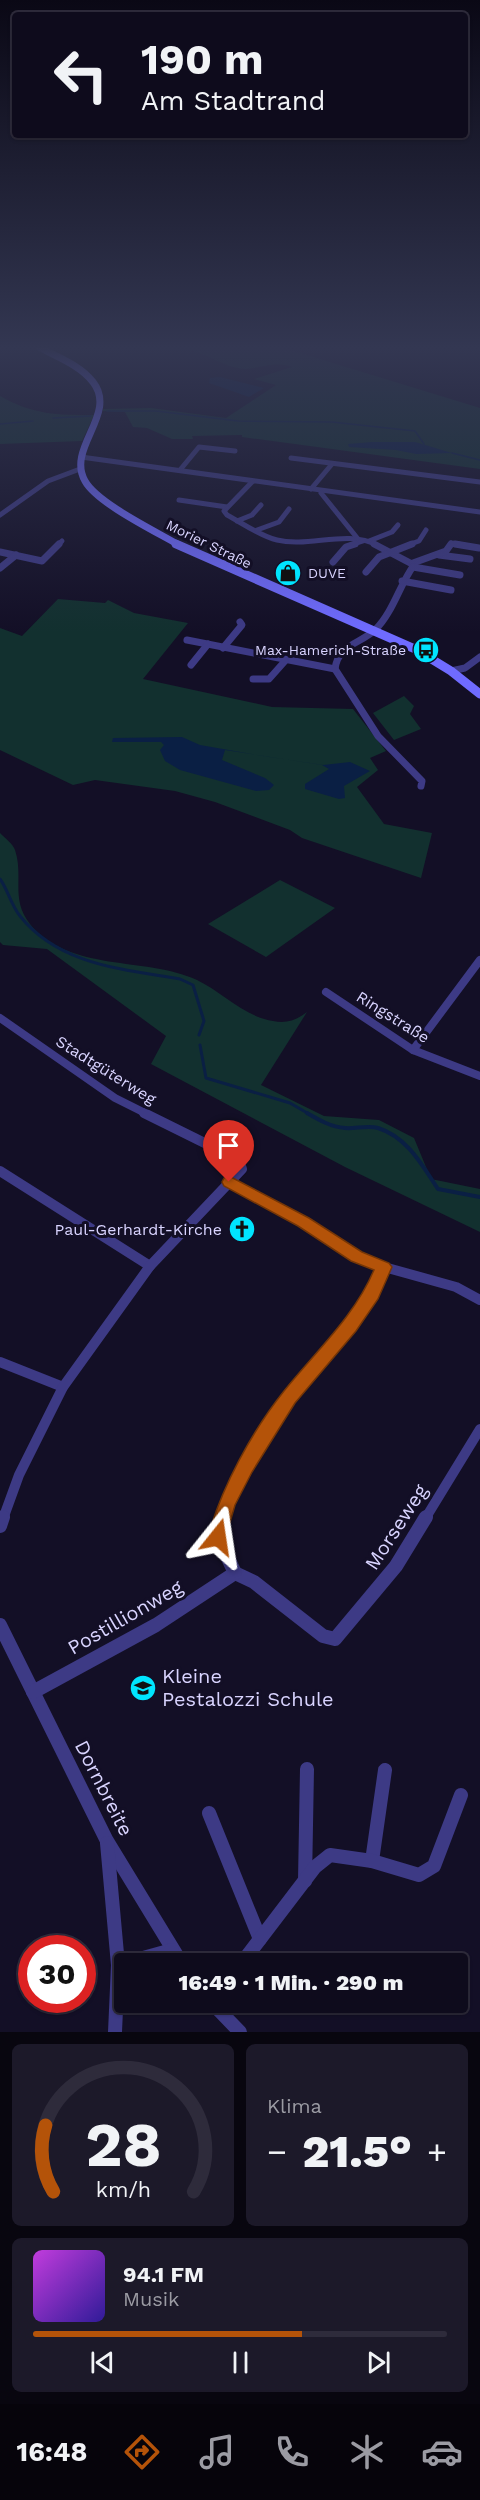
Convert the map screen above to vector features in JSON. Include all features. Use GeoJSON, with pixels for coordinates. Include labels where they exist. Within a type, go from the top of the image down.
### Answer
{"type":"FeatureCollection","features":[{"type":"Feature","properties":{"kind":"main road"},"geometry":{"type":"LineString","coordinates":[[80,469],[81,457],[87,442]]}},
{"type":"Feature","properties":{"kind":"main road","name":"Morier Straße"},"geometry":{"type":"LineString","coordinates":[[80,469],[85,483],[94,494],[183,548],[415,649],[451,671],[480,694]]}},
{"type":"Feature","properties":{"kind":"street"},"geometry":{"type":"LineString","coordinates":[[180,470],[200,447],[235,451]]}},
{"type":"Feature","properties":{"kind":"street"},"geometry":{"type":"LineString","coordinates":[[81,457],[480,512]]}},
{"type":"Feature","properties":{"kind":"street"},"geometry":{"type":"LineString","coordinates":[[291,458],[480,482]]}},
{"type":"Feature","properties":{"kind":"street"},"geometry":{"type":"LineString","coordinates":[[311,489],[332,464]]}},
{"type":"Feature","properties":{"kind":"street"},"geometry":{"type":"LineString","coordinates":[[0,515],[22,503],[56,474],[80,469]]}},
{"type":"Feature","properties":{"kind":"street"},"geometry":{"type":"LineString","coordinates":[[252,482],[224,511],[275,540],[307,542],[364,540]]}},
{"type":"Feature","properties":{"kind":"street"},"geometry":{"type":"LineString","coordinates":[[321,493],[351,533],[393,552],[413,565],[460,575]]}},
{"type":"Feature","properties":{"kind":"street"},"geometry":{"type":"LineString","coordinates":[[179,500],[227,507]]}},
{"type":"Feature","properties":{"kind":"street"},"geometry":{"type":"LineString","coordinates":[[237,520],[252,515],[261,505]]}},
{"type":"Feature","properties":{"kind":"street"},"geometry":{"type":"LineString","coordinates":[[257,530],[279,522],[288,509]]}},
{"type":"Feature","properties":{"kind":"street"},"geometry":{"type":"LineString","coordinates":[[333,562],[346,547],[392,532],[398,525]]}},
{"type":"Feature","properties":{"kind":"street"},"geometry":{"type":"LineString","coordinates":[[366,572],[377,558],[419,542],[426,530]]}},
{"type":"Feature","properties":{"kind":"street"},"geometry":{"type":"LineString","coordinates":[[0,552],[46,560],[62,541]]}},
{"type":"Feature","properties":{"kind":"street"},"geometry":{"type":"LineString","coordinates":[[421,786],[422,781],[378,735],[335,669],[335,659],[342,650],[374,631],[413,565],[446,551],[451,543],[479,548]]}},
{"type":"Feature","properties":{"kind":"street"},"geometry":{"type":"LineString","coordinates":[[0,568],[16,555]]}},
{"type":"Feature","properties":{"kind":"street"},"geometry":{"type":"LineString","coordinates":[[436,555],[470,559]]}},
{"type":"Feature","properties":{"kind":"street"},"geometry":{"type":"LineString","coordinates":[[402,581],[451,590]]}},
{"type":"Feature","properties":{"kind":"street"},"geometry":{"type":"LineString","coordinates":[[223,648],[242,625],[240,622]]}},
{"type":"Feature","properties":{"kind":"street"},"geometry":{"type":"LineString","coordinates":[[187,640],[335,669]]}},
{"type":"Feature","properties":{"kind":"street"},"geometry":{"type":"LineString","coordinates":[[191,665],[208,645]]}},
{"type":"Feature","properties":{"kind":"street"},"geometry":{"type":"LineString","coordinates":[[451,671],[465,668],[480,657]]}},
{"type":"Feature","properties":{"kind":"street"},"geometry":{"type":"LineString","coordinates":[[253,679],[270,679],[285,661]]}},
{"type":"Feature","properties":{"kind":"street"},"geometry":{"type":"LineString","coordinates":[[413,1050],[480,960]]}},
{"type":"Feature","properties":{"kind":"street","name":"Ringstraße"},"geometry":{"type":"LineString","coordinates":[[326,992],[413,1050],[480,1076]]}},
{"type":"Feature","properties":{"kind":"street","name":"Stadtgüterweg"},"geometry":{"type":"LineString","coordinates":[[0,1018],[115,1098],[239,1160],[242,1169],[229,1182]]}},
{"type":"Feature","properties":{"kind":"street"},"geometry":{"type":"LineString","coordinates":[[0,1171],[150,1266]]}},
{"type":"Feature","properties":{"kind":"street"},"geometry":{"type":"LineString","coordinates":[[0,1526],[20,1474],[63,1387],[150,1266],[229,1182],[304,1222],[357,1256],[384,1267],[456,1287],[480,1300]]}},
{"type":"Feature","properties":{"kind":"street"},"geometry":{"type":"LineString","coordinates":[[236,1573],[218,1537],[226,1504],[289,1398],[350,1327],[372,1294],[384,1267]]}},
{"type":"Feature","properties":{"kind":"street"},"geometry":{"type":"LineString","coordinates":[[0,1362],[63,1387]]}},
{"type":"Feature","properties":{"kind":"street","name":"Morseweg"},"geometry":{"type":"LineString","coordinates":[[236,1573],[254,1582],[323,1636],[335,1639],[396,1566],[480,1429]]}},
{"type":"Feature","properties":{"kind":"street","name":"Postillionweg"},"geometry":{"type":"LineString","coordinates":[[33,1692],[156,1625],[236,1573]]}},
{"type":"Feature","properties":{"kind":"street","name":"Dornbreite"},"geometry":{"type":"LineString","coordinates":[[0,1624],[106,1841],[174,1953]]}},
{"type":"Feature","properties":{"kind":"street"},"geometry":{"type":"LineString","coordinates":[[304,1884],[307,1769]]}},
{"type":"Feature","properties":{"kind":"street"},"geometry":{"type":"LineString","coordinates":[[372,1861],[385,1770]]}},
{"type":"Feature","properties":{"kind":"street"},"geometry":{"type":"LineString","coordinates":[[249,1953],[315,1867],[330,1855],[372,1861],[419,1875],[434,1866],[461,1795]]}},
{"type":"Feature","properties":{"kind":"street"},"geometry":{"type":"LineString","coordinates":[[209,1813],[260,1939]]}},
{"type":"Feature","properties":{"kind":"street"},"geometry":{"type":"LineString","coordinates":[[106,1841],[117,1953]]}},
{"type":"Feature","properties":{"kind":"street"},"geometry":{"type":"LineString","coordinates":[[161,1953],[172,1950]]}},
{"type":"Feature","properties":{"kind":"street"},"geometry":{"type":"LineString","coordinates":[[115,2032],[117,2013]]}},
{"type":"Feature","properties":{"kind":"street"},"geometry":{"type":"LineString","coordinates":[[221,2013],[240,2032]]}},
{"type":"Feature","properties":{"kind":"green space"},"geometry":{"type":"Polygon","coordinates":[[[0,442],[59,442],[0,444],[0,442]]]}},
{"type":"Feature","properties":{"kind":"green space"},"geometry":{"type":"Polygon","coordinates":[[[278,442],[480,442],[480,469],[278,442]]]}},
{"type":"Feature","properties":{"kind":"green space"},"geometry":{"type":"Polygon","coordinates":[[[58,599],[105,603],[108,600],[134,613],[188,623],[143,679],[272,707],[353,709],[386,751],[370,758],[378,770],[357,787],[384,824],[432,833],[421,878],[302,838],[290,830],[215,802],[175,791],[95,780],[73,785],[0,750],[0,628],[22,636],[58,599]]]}},
{"type":"Feature","properties":{"kind":"green space"},"geometry":{"type":"Polygon","coordinates":[[[404,696],[414,706],[410,714],[421,729],[394,740],[373,713],[404,696]]]}},
{"type":"Feature","properties":{"kind":"green space"},"geometry":{"type":"Polygon","coordinates":[[[0,833],[15,850],[20,906],[30,924],[47,939],[66,950],[87,957],[155,968],[197,980],[263,1019],[287,1022],[307,1012],[261,1085],[324,1116],[379,1120],[414,1138],[431,1179],[480,1189],[480,1232],[345,1167],[151,1064],[166,1036],[47,949],[3,945],[0,942],[0,833]]]}},
{"type":"Feature","properties":{"kind":"green space"},"geometry":{"type":"Polygon","coordinates":[[[280,880],[335,908],[266,957],[208,924],[280,880]]]}},
{"type":"Feature","properties":{"kind":"water"},"geometry":{"type":"Polygon","coordinates":[[[415,442],[452,453],[416,454],[396,450],[349,447],[348,444],[415,442]]]}},
{"type":"Feature","properties":{"kind":"water"},"geometry":{"type":"Polygon","coordinates":[[[182,737],[200,745],[257,755],[225,750],[222,760],[265,778],[274,785],[269,790],[256,791],[180,770],[165,761],[160,750],[164,745],[161,742],[112,742],[113,738],[182,737]]]}},
{"type":"Feature","properties":{"kind":"water"},"geometry":{"type":"Polygon","coordinates":[[[290,760],[323,765],[350,762],[370,771],[344,786],[345,798],[339,799],[305,789],[305,784],[329,769],[322,765],[290,760]]]}},
{"type":"Feature","properties":{"kind":"waterway"},"geometry":{"type":"LineString","coordinates":[[452,453],[480,460]]}},
{"type":"Feature","properties":{"kind":"waterway"},"geometry":{"type":"LineString","coordinates":[[0,879],[20,916],[53,945],[93,962],[114,968],[180,979],[193,985],[204,1021],[199,1035]]}},
{"type":"Feature","properties":{"kind":"waterway"},"geometry":{"type":"LineString","coordinates":[[200,1045],[206,1078],[290,1103],[309,1114]]}},
{"type":"Feature","properties":{"kind":"waterway"},"geometry":{"type":"LineString","coordinates":[[307,1113],[335,1126],[374,1127],[388,1132],[406,1145],[438,1189],[480,1197]]}},
{"type":"Feature","properties":{"kind":"place","name":"DUVE"},"geometry":{"type":"Point","coordinates":[288,573]}},
{"type":"Feature","properties":{"kind":"place","name":"Max-Hamerich-Straße"},"geometry":{"type":"Point","coordinates":[426,650]}},
{"type":"Feature","properties":{"kind":"place","name":"Paul-Gerhardt-Kirche"},"geometry":{"type":"Point","coordinates":[242,1229]}},
{"type":"Feature","properties":{"kind":"place","name":"Kleine Pestalozzi Schule"},"geometry":{"type":"Point","coordinates":[143,1688]}},
{"type":"Feature","properties":{"kind":"route"},"geometry":{"type":"LineString","coordinates":[[218,1537],[226,1504],[246,1467],[289,1398],[350,1327],[372,1294],[384,1267],[357,1256],[304,1222],[229,1182]]}}]}
